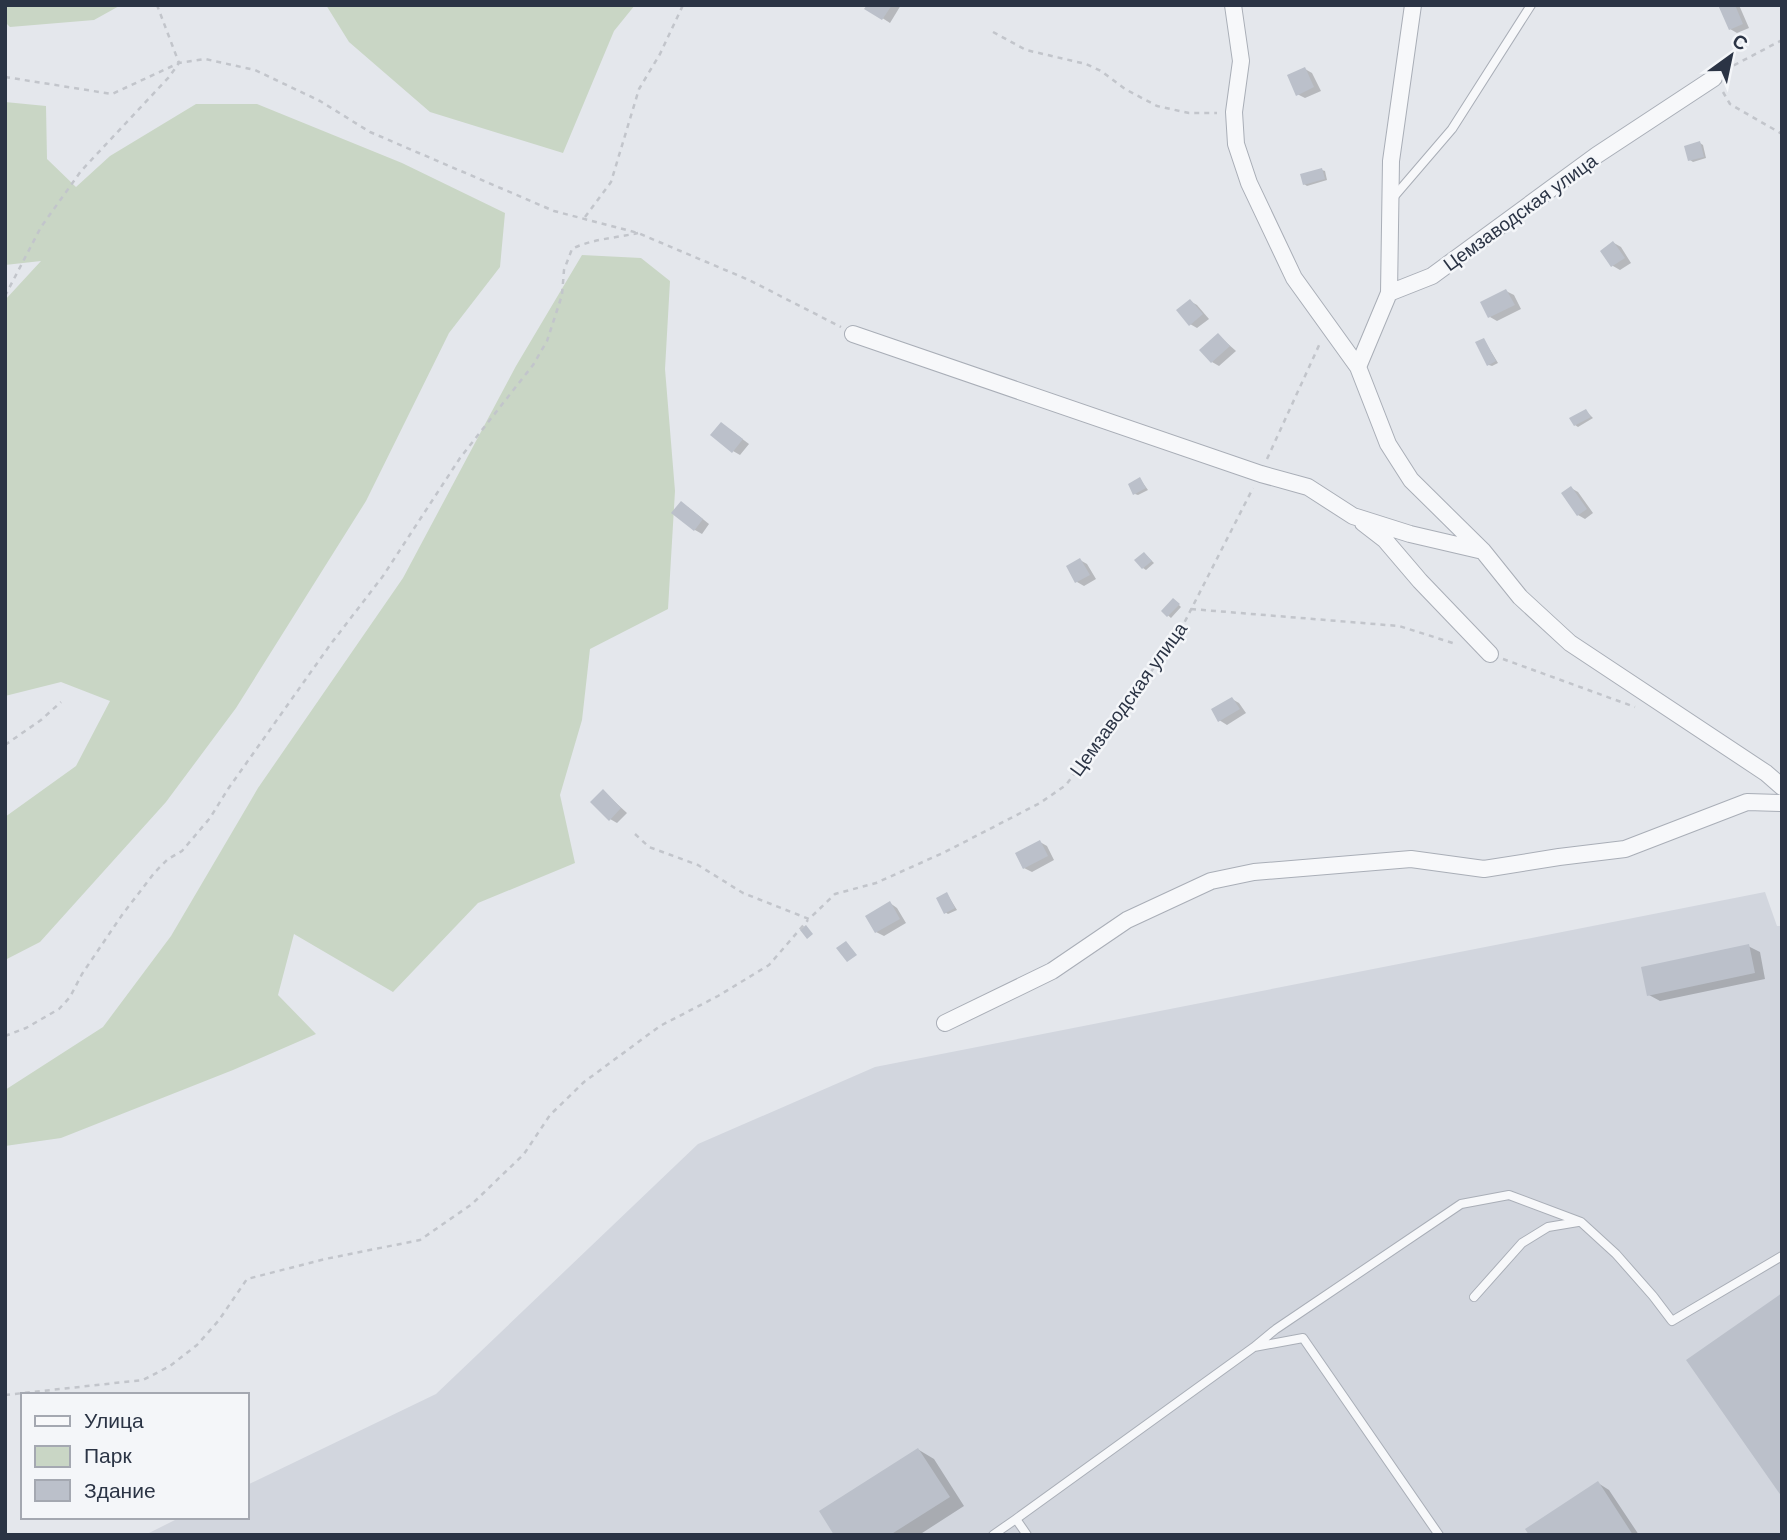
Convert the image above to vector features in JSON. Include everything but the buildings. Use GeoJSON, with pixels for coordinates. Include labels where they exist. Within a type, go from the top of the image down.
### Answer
{"type":"FeatureCollection","features":[{"type":"Feature","properties":{"kind":"street"},"geometry":{"type":"LineString","coordinates":[[1233,5],[1241,61],[1234,112],[1236,144],[1249,183],[1294,278],[1358,367],[1388,444],[1411,480],[1483,551],[1520,597],[1570,643],[1766,773],[1782,787]]}},
{"type":"Feature","properties":{"kind":"street"},"geometry":{"type":"LineString","coordinates":[[1358,367],[1389,293],[1391,161],[1413,5]]}},
{"type":"Feature","properties":{"kind":"street","name":"Цемзаводская улица"},"geometry":{"type":"LineString","coordinates":[[1389,293],[1432,276],[1597,156],[1714,78]]}},
{"type":"Feature","properties":{"kind":"street"},"geometry":{"type":"LineString","coordinates":[[853,334],[1261,474],[1308,487],[1385,540],[1490,654]]}},
{"type":"Feature","properties":{"kind":"street"},"geometry":{"type":"LineString","coordinates":[[1353,516],[1410,534],[1483,551]]}},
{"type":"Feature","properties":{"kind":"street"},"geometry":{"type":"LineString","coordinates":[[944,1023],[1052,971],[1127,920],[1212,881],[1254,872],[1411,859],[1484,869],[1625,849],[1747,802],[1782,803]]}},
{"type":"Feature","properties":{"kind":"lane"},"geometry":{"type":"LineString","coordinates":[[1390,202],[1452,129],[1531,5]]}},
{"type":"Feature","properties":{"kind":"lane"},"geometry":{"type":"LineString","coordinates":[[993,1535],[1276,1329],[1461,1204],[1509,1195],[1581,1222],[1616,1254],[1672,1321],[1782,1256]]}},
{"type":"Feature","properties":{"kind":"lane"},"geometry":{"type":"LineString","coordinates":[[1474,1297],[1522,1243],[1548,1227],[1581,1222]]}},
{"type":"Feature","properties":{"kind":"lane"},"geometry":{"type":"LineString","coordinates":[[1254,1347],[1303,1338],[1439,1535]]}},
{"type":"Feature","properties":{"kind":"lane"},"geometry":{"type":"LineString","coordinates":[[1016,1520],[1027,1535]]}},
{"type":"Feature","properties":{"kind":"path"},"geometry":{"type":"LineString","coordinates":[[157,5],[179,63]]}},
{"type":"Feature","properties":{"kind":"path"},"geometry":{"type":"LineString","coordinates":[[585,217],[611,182],[639,89],[660,54],[683,5]]}},
{"type":"Feature","properties":{"kind":"path"},"geometry":{"type":"LineString","coordinates":[[993,32],[1026,50],[1086,64],[1157,106],[1189,113],[1234,112]]}},
{"type":"Feature","properties":{"kind":"path"},"geometry":{"type":"LineString","coordinates":[[1782,40],[1737,62],[1714,78],[1730,104],[1782,134]]}},
{"type":"Feature","properties":{"kind":"path"},"geometry":{"type":"LineString","coordinates":[[5,77],[111,94],[179,63],[205,59],[255,70],[320,101],[370,132],[554,211],[638,233],[749,280],[853,334]]}},
{"type":"Feature","properties":{"kind":"path"},"geometry":{"type":"LineString","coordinates":[[5,296],[41,227],[81,171],[169,78],[179,63]]}},
{"type":"Feature","properties":{"kind":"path"},"geometry":{"type":"LineString","coordinates":[[5,1036],[60,1009],[70,998],[82,974],[122,915],[155,872],[168,859],[182,851],[210,818],[330,645],[383,576],[460,458],[533,365],[551,329],[562,295],[564,270],[572,249],[585,242],[638,233]]}},
{"type":"Feature","properties":{"kind":"path","name":"Цемзаводская улица"},"geometry":{"type":"LineString","coordinates":[[23,1393],[143,1380],[170,1366],[197,1345],[219,1320],[247,1279],[325,1259],[420,1240],[472,1204],[524,1154],[550,1115],[584,1082],[660,1026],[718,996],[769,965],[835,894],[876,883],[945,852],[1040,803],[1066,785],[1177,637],[1261,474],[1328,326]]}},
{"type":"Feature","properties":{"kind":"path"},"geometry":{"type":"LineString","coordinates":[[1191,609],[1399,626],[1464,646]]}},
{"type":"Feature","properties":{"kind":"path"},"geometry":{"type":"LineString","coordinates":[[1490,654],[1642,709]]}},
{"type":"Feature","properties":{"kind":"path"},"geometry":{"type":"LineString","coordinates":[[5,745],[61,702]]}},
{"type":"Feature","properties":{"kind":"path"},"geometry":{"type":"LineString","coordinates":[[635,834],[649,847],[698,865],[743,893],[809,919]]}},
{"type":"Feature","properties":{"kind":"shaded area"},"geometry":{"type":"Polygon","coordinates":[[[1765,892],[1777,926],[1782,926],[1782,1535],[145,1535],[177,1519],[248,1519],[248,1485],[436,1394],[698,1144],[875,1067],[1765,892]]]}},
{"type":"Feature","properties":{"kind":"green space"},"geometry":{"type":"Polygon","coordinates":[[[5,5],[121,5],[94,20],[10,27],[5,22],[5,5]]]}},
{"type":"Feature","properties":{"kind":"green space"},"geometry":{"type":"Polygon","coordinates":[[[326,5],[635,5],[614,31],[563,153],[430,112],[349,42],[326,5]]]}},
{"type":"Feature","properties":{"kind":"green space"},"geometry":{"type":"Polygon","coordinates":[[[5,102],[46,106],[47,159],[76,187],[110,156],[196,104],[257,104],[402,163],[505,213],[500,267],[449,333],[366,501],[236,708],[166,802],[40,942],[5,960],[5,817],[76,766],[110,701],[61,682],[5,696],[5,300],[41,261],[5,265],[5,102]]]}},
{"type":"Feature","properties":{"kind":"green space"},"geometry":{"type":"Polygon","coordinates":[[[582,255],[641,258],[670,281],[665,369],[675,491],[668,609],[590,649],[582,720],[560,795],[575,863],[478,903],[393,992],[294,934],[278,995],[316,1034],[61,1138],[5,1146],[5,1090],[103,1027],[171,936],[258,788],[403,578],[516,366],[582,255]]]}}]}
